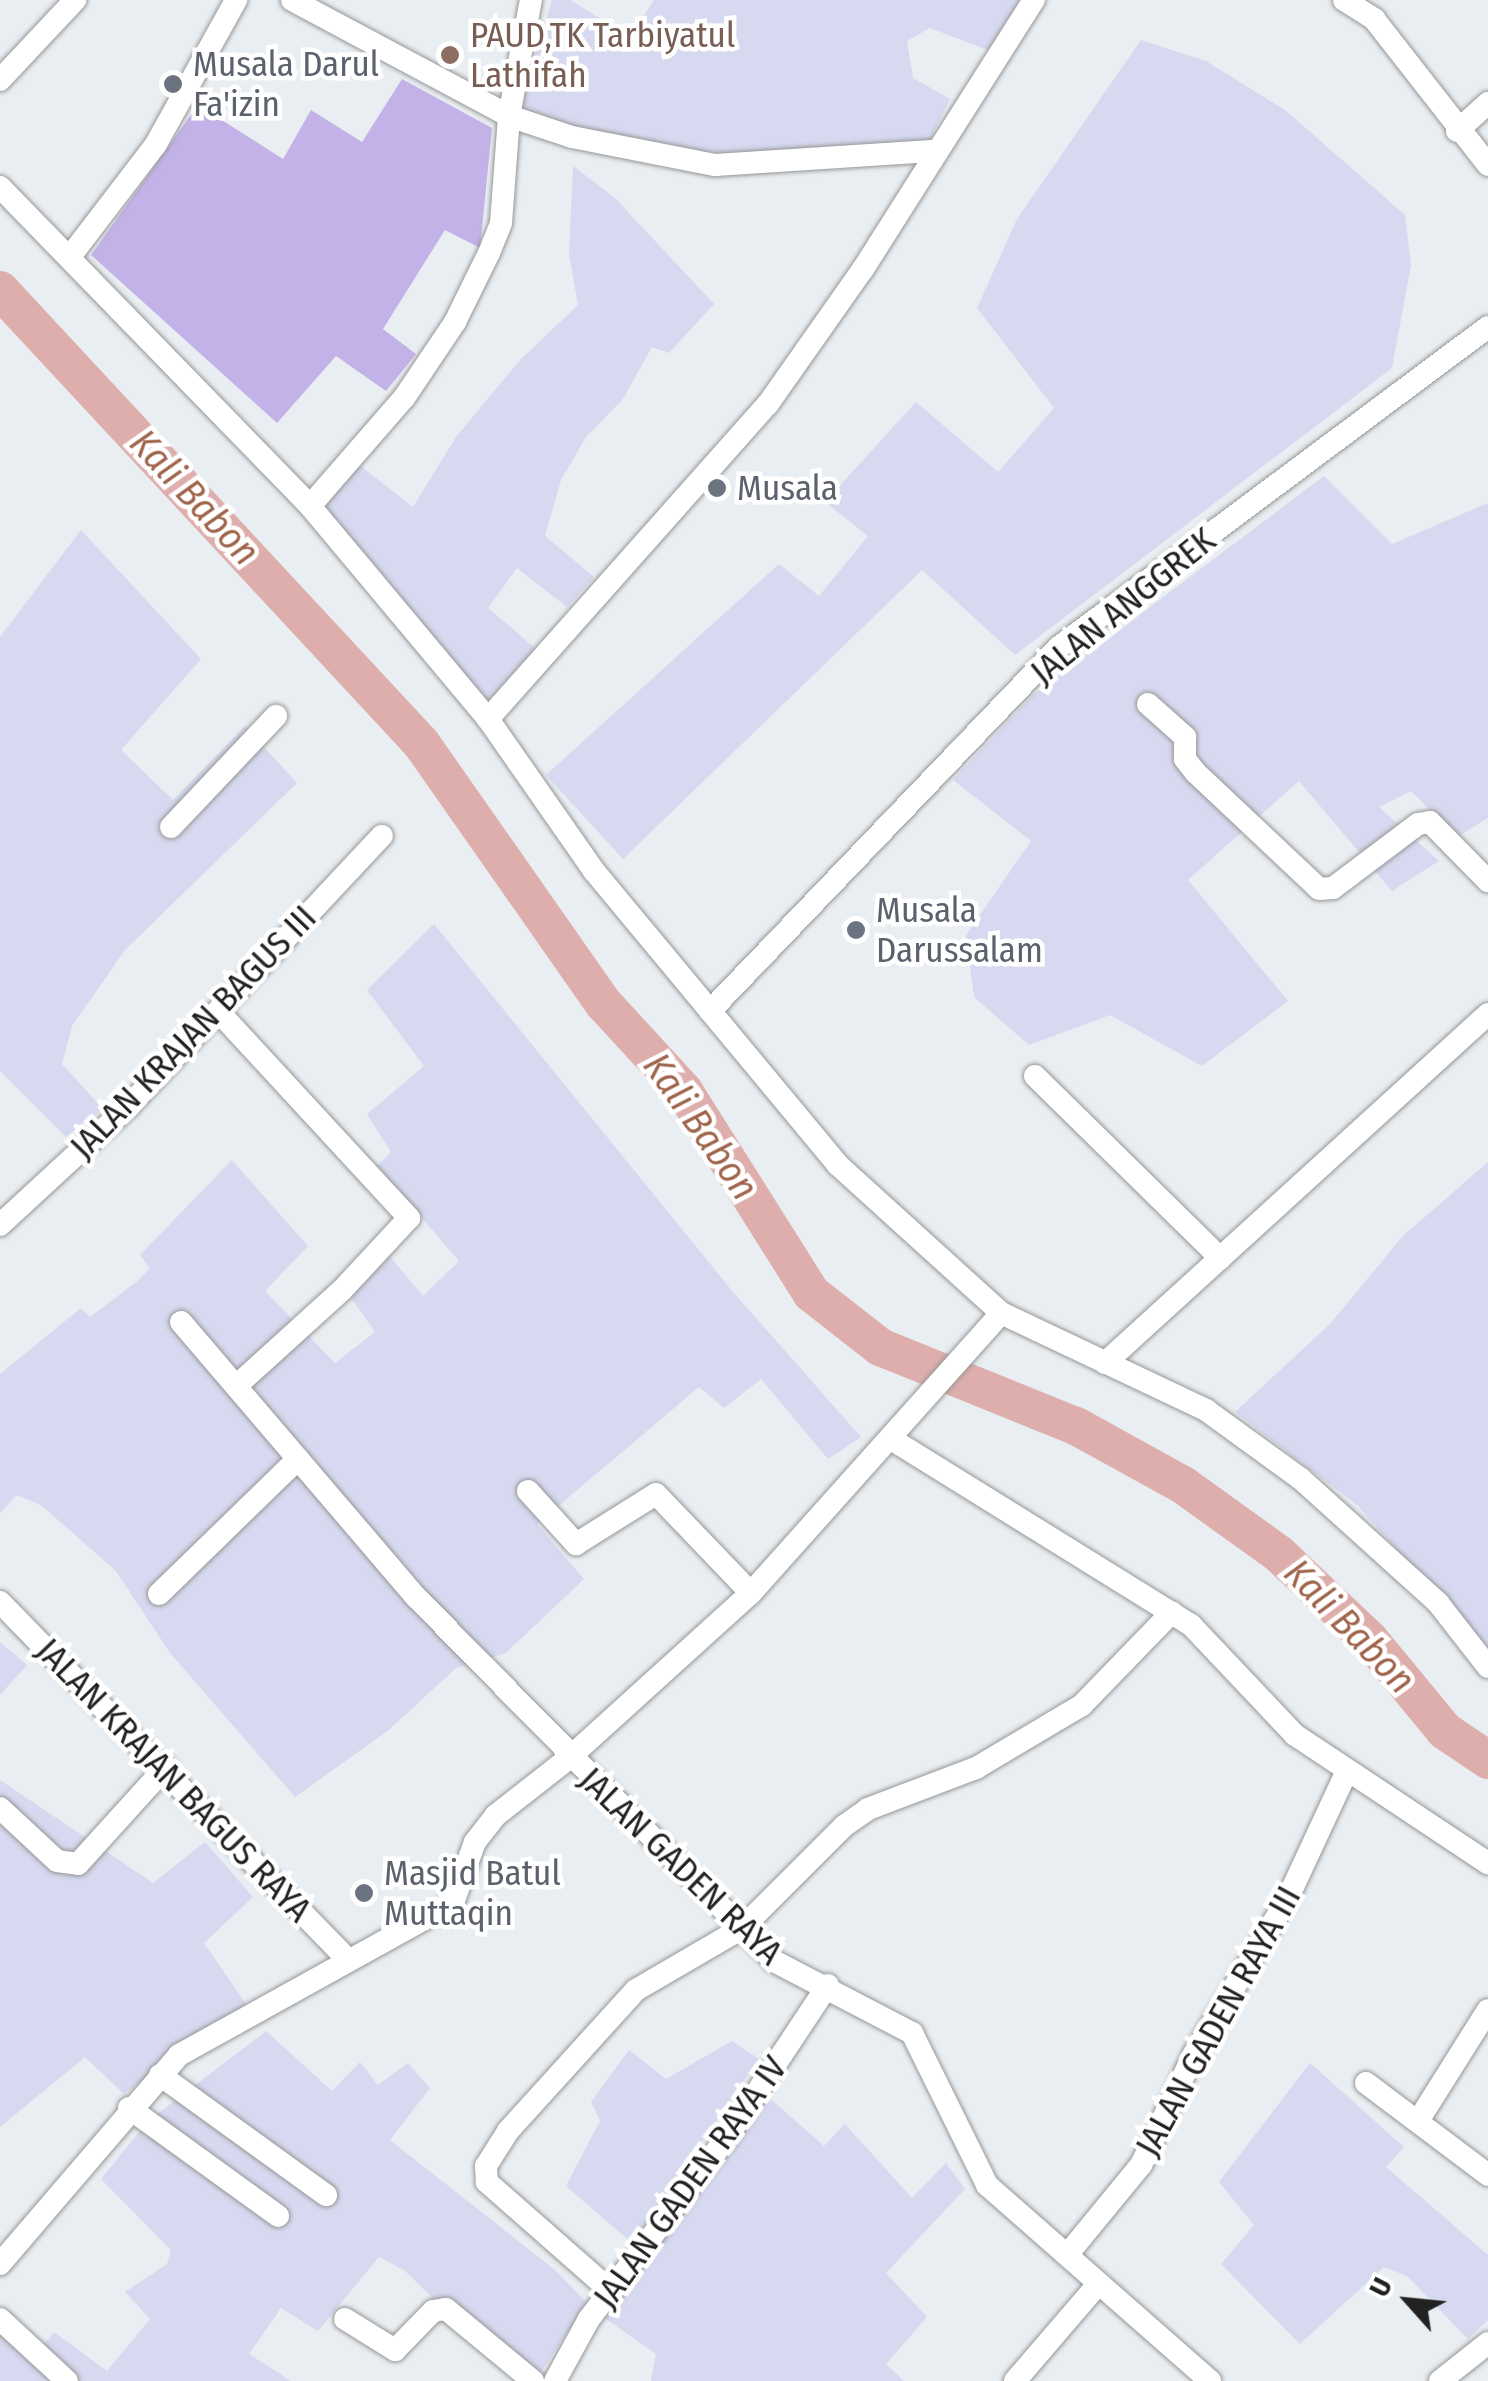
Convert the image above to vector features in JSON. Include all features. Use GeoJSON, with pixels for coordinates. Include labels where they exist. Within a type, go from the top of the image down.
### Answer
{"type":"FeatureCollection","features":[{"type":"Feature","properties":{"kind":"street"},"geometry":{"type":"LineString","coordinates":[[0,80],[74,0]]}},
{"type":"Feature","properties":{"kind":"street"},"geometry":{"type":"LineString","coordinates":[[72,254],[165,130],[236,0]]}},
{"type":"Feature","properties":{"kind":"street"},"geometry":{"type":"LineString","coordinates":[[292,0],[509,116],[572,137],[715,164],[806,164],[932,151]]}},
{"type":"Feature","properties":{"kind":"street"},"geometry":{"type":"LineString","coordinates":[[310,506],[404,398],[455,322],[500,223],[509,116],[531,0]]}},
{"type":"Feature","properties":{"kind":"street"},"geometry":{"type":"LineString","coordinates":[[488,719],[768,404],[864,268],[932,151],[1034,0]]}},
{"type":"Feature","properties":{"kind":"street"},"geometry":{"type":"LineString","coordinates":[[1344,0],[1374,19],[1457,131],[1488,164]]}},
{"type":"Feature","properties":{"kind":"street"},"geometry":{"type":"LineString","coordinates":[[1457,131],[1488,103]]}},
{"type":"Feature","properties":{"kind":"street"},"geometry":{"type":"LineString","coordinates":[[0,187],[72,254],[310,506],[488,719],[594,872],[838,1164],[995,1320],[1105,1363],[1206,1410],[1300,1479],[1438,1603],[1488,1667]]}},
{"type":"Feature","properties":{"kind":"street","name":"JALAN ANGGREK"},"geometry":{"type":"LineString","coordinates":[[710,1011],[1059,648],[1488,327]]}},
{"type":"Feature","properties":{"kind":"street"},"geometry":{"type":"LineString","coordinates":[[1148,704],[1184,738],[1185,759],[1195,772],[1319,889],[1333,888],[1418,824],[1430,822],[1488,882]]}},
{"type":"Feature","properties":{"kind":"street"},"geometry":{"type":"LineString","coordinates":[[171,827],[276,716]]}},
{"type":"Feature","properties":{"kind":"street","name":"JALAN KRAJAN BAGUS III"},"geometry":{"type":"LineString","coordinates":[[0,1224],[129,1106],[382,836]]}},
{"type":"Feature","properties":{"kind":"street"},"geometry":{"type":"LineString","coordinates":[[218,1011],[408,1218],[342,1290],[236,1386]]}},
{"type":"Feature","properties":{"kind":"street"},"geometry":{"type":"LineString","coordinates":[[1105,1363],[1488,1014]]}},
{"type":"Feature","properties":{"kind":"street"},"geometry":{"type":"LineString","coordinates":[[1035,1076],[1220,1258]]}},
{"type":"Feature","properties":{"kind":"street"},"geometry":{"type":"LineString","coordinates":[[0,2264],[160,2075],[222,2027],[347,1958],[423,1924],[453,1903],[484,1830],[750,1593],[995,1320]]}},
{"type":"Feature","properties":{"kind":"street","name":"JALAN GADEN RAYA"},"geometry":{"type":"LineString","coordinates":[[181,1322],[298,1459],[569,1758],[774,1961],[828,1985],[912,2034],[975,2168],[1098,2284],[1210,2381]]}},
{"type":"Feature","properties":{"kind":"street"},"geometry":{"type":"LineString","coordinates":[[891,1439],[1172,1612],[1210,1641],[1296,1735],[1346,1774],[1488,1863]]}},
{"type":"Feature","properties":{"kind":"street"},"geometry":{"type":"LineString","coordinates":[[159,1594],[298,1459]]}},
{"type":"Feature","properties":{"kind":"street"},"geometry":{"type":"LineString","coordinates":[[528,1490],[576,1544],[656,1494],[750,1593]]}},
{"type":"Feature","properties":{"kind":"street","name":"JALAN KRAJAN BAGUS RAYA"},"geometry":{"type":"LineString","coordinates":[[0,1602],[166,1767],[347,1958]]}},
{"type":"Feature","properties":{"kind":"street"},"geometry":{"type":"LineString","coordinates":[[612,2292],[488,2182],[486,2166],[571,2055],[636,1990],[742,1928],[868,1809],[976,1768],[1082,1704],[1172,1612]]}},
{"type":"Feature","properties":{"kind":"street"},"geometry":{"type":"LineString","coordinates":[[0,1808],[57,1861],[78,1864],[166,1767]]}},
{"type":"Feature","properties":{"kind":"street","name":"JALAN GADEN RAYA III"},"geometry":{"type":"LineString","coordinates":[[1067,2255],[1140,2165],[1194,2054],[1287,1900],[1346,1774]]}},
{"type":"Feature","properties":{"kind":"street","name":"JALAN GADEN RAYA IV"},"geometry":{"type":"LineString","coordinates":[[555,2381],[612,2292],[828,1985]]}},
{"type":"Feature","properties":{"kind":"street"},"geometry":{"type":"LineString","coordinates":[[1418,2120],[1488,2010]]}},
{"type":"Feature","properties":{"kind":"street"},"geometry":{"type":"LineString","coordinates":[[160,2075],[326,2195]]}},
{"type":"Feature","properties":{"kind":"street"},"geometry":{"type":"LineString","coordinates":[[1366,2083],[1488,2175]]}},
{"type":"Feature","properties":{"kind":"street"},"geometry":{"type":"LineString","coordinates":[[129,2108],[278,2216]]}},
{"type":"Feature","properties":{"kind":"street"},"geometry":{"type":"LineString","coordinates":[[1015,2381],[1098,2284]]}},
{"type":"Feature","properties":{"kind":"street"},"geometry":{"type":"LineString","coordinates":[[345,2319],[395,2350],[433,2310],[446,2310],[534,2381]]}},
{"type":"Feature","properties":{"kind":"street"},"geometry":{"type":"LineString","coordinates":[[0,2319],[68,2381]]}},
{"type":"Feature","properties":{"kind":"street"},"geometry":{"type":"LineString","coordinates":[[1440,2381],[1488,2343]]}},
{"type":"Feature","properties":{"kind":"shaded area"},"geometry":{"type":"Polygon","coordinates":[[[552,0],[570,0],[630,37],[654,0],[1034,0],[990,51],[930,28],[907,41],[913,78],[950,99],[923,154],[780,162],[630,143],[518,111],[552,0]]]}},
{"type":"Feature","properties":{"kind":"shaded area"},"geometry":{"type":"Polygon","coordinates":[[[1141,40],[1206,61],[1285,110],[1405,215],[1411,265],[1392,368],[1015,655],[922,570],[623,859],[546,775],[779,564],[819,596],[868,536],[825,502],[916,402],[998,472],[1054,408],[977,308],[1017,219],[1141,40]]]}},
{"type":"Feature","properties":{"kind":"shaded area"},"geometry":{"type":"Polygon","coordinates":[[[402,79],[492,128],[480,248],[445,230],[383,329],[416,354],[386,391],[336,356],[277,423],[91,255],[198,105],[283,159],[311,110],[362,142],[402,79]]]}},
{"type":"Feature","properties":{"kind":"shaded area"},"geometry":{"type":"Polygon","coordinates":[[[573,166],[614,197],[714,304],[669,353],[652,347],[623,399],[586,437],[561,480],[545,536],[594,577],[567,607],[517,568],[488,608],[536,649],[486,706],[370,559],[320,507],[358,464],[413,507],[456,437],[520,360],[578,305],[569,254],[573,166]]]}},
{"type":"Feature","properties":{"kind":"shaded area"},"geometry":{"type":"Polygon","coordinates":[[[1324,476],[1392,544],[1488,503],[1488,818],[1457,837],[1411,791],[1379,807],[1439,861],[1392,891],[1299,781],[1188,880],[1288,1001],[1202,1066],[1110,1015],[1029,1045],[974,997],[966,935],[1031,841],[953,780],[1033,695],[1324,476]]]}},
{"type":"Feature","properties":{"kind":"shaded area"},"geometry":{"type":"Polygon","coordinates":[[[81,530],[201,659],[121,750],[173,800],[245,726],[297,783],[125,950],[72,1026],[62,1064],[103,1109],[66,1137],[0,1071],[0,637],[81,530]]]}},
{"type":"Feature","properties":{"kind":"shaded area"},"geometry":{"type":"Polygon","coordinates":[[[434,924],[733,1292],[861,1437],[828,1459],[761,1379],[724,1408],[699,1387],[537,1524],[584,1579],[506,1653],[456,1668],[390,1729],[295,1797],[170,1653],[116,1571],[41,1505],[17,1495],[0,1513],[0,1374],[81,1308],[90,1317],[135,1283],[150,1268],[140,1255],[232,1160],[308,1246],[265,1291],[335,1363],[375,1332],[346,1291],[387,1253],[423,1296],[459,1261],[377,1166],[391,1152],[367,1114],[424,1066],[367,990],[434,924]]]}},
{"type":"Feature","properties":{"kind":"shaded area"},"geometry":{"type":"Polygon","coordinates":[[[1488,1162],[1488,1652],[1357,1505],[1235,1412],[1330,1324],[1403,1236],[1488,1162]]]}},
{"type":"Feature","properties":{"kind":"shaded area"},"geometry":{"type":"Polygon","coordinates":[[[0,1642],[27,1665],[0,1695],[0,1642]]]}},
{"type":"Feature","properties":{"kind":"shaded area"},"geometry":{"type":"Polygon","coordinates":[[[0,1780],[153,1883],[205,1842],[253,1897],[204,1943],[246,2004],[124,2094],[85,2057],[0,2127],[0,1780]]]}},
{"type":"Feature","properties":{"kind":"shaded area"},"geometry":{"type":"Polygon","coordinates":[[[266,2031],[332,2091],[360,2062],[378,2085],[408,2063],[430,2088],[390,2140],[555,2270],[587,2303],[535,2381],[464,2329],[404,2270],[379,2257],[318,2331],[281,2308],[249,2354],[291,2381],[0,2381],[0,2315],[41,2348],[54,2332],[107,2371],[150,2319],[125,2292],[167,2264],[171,2250],[101,2179],[148,2121],[266,2031]]]}},
{"type":"Feature","properties":{"kind":"shaded area"},"geometry":{"type":"Polygon","coordinates":[[[732,2041],[759,2059],[632,2243],[566,2186],[600,2121],[591,2102],[629,2050],[666,2079],[732,2041]]]}},
{"type":"Feature","properties":{"kind":"shaded area"},"geometry":{"type":"Polygon","coordinates":[[[1310,2063],[1404,2147],[1386,2167],[1488,2255],[1488,2320],[1468,2339],[1407,2276],[1384,2267],[1300,2344],[1221,2264],[1254,2225],[1219,2182],[1310,2063]]]}},
{"type":"Feature","properties":{"kind":"shaded area"},"geometry":{"type":"Polygon","coordinates":[[[764,2093],[824,2146],[845,2124],[912,2198],[946,2163],[965,2189],[886,2273],[927,2317],[886,2364],[904,2381],[651,2381],[656,2354],[603,2317],[707,2183],[764,2093]]]}},
{"type":"Feature","properties":{"kind":"waterway","name":"Kali Babon"},"geometry":{"type":"LineString","coordinates":[[0,290],[421,743],[604,1004],[684,1091],[811,1293],[880,1347],[1076,1426],[1183,1485],[1279,1554],[1370,1640],[1445,1731],[1488,1760]]}},
{"type":"Feature","properties":{"kind":"place","name":"PAUD,TK Tarbiyatul Lathifah"},"geometry":{"type":"Point","coordinates":[450,55]}},
{"type":"Feature","properties":{"kind":"place","name":"Musala Darul Fa'izin"},"geometry":{"type":"Point","coordinates":[173,84]}},
{"type":"Feature","properties":{"kind":"place","name":"Musala"},"geometry":{"type":"Point","coordinates":[717,488]}},
{"type":"Feature","properties":{"kind":"place","name":"Musala Darussalam"},"geometry":{"type":"Point","coordinates":[856,930]}},
{"type":"Feature","properties":{"kind":"place","name":"Masjid Batul Muttaqin"},"geometry":{"type":"Point","coordinates":[364,1893]}}]}
